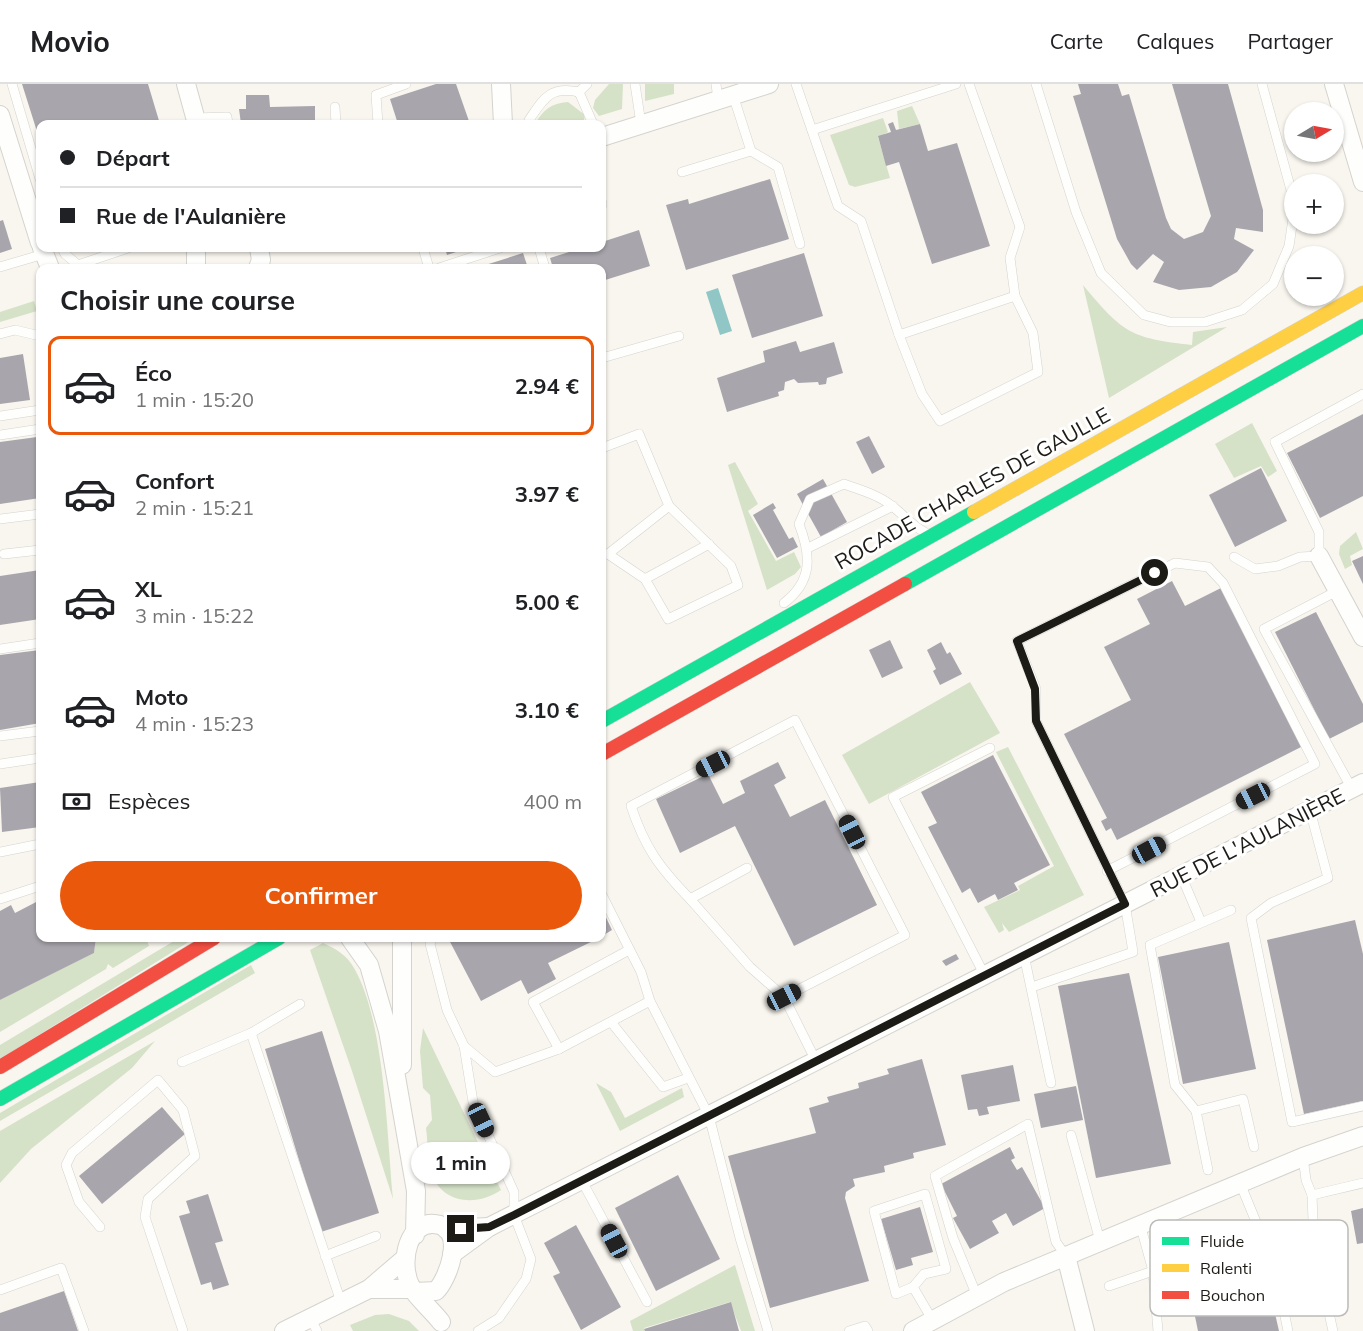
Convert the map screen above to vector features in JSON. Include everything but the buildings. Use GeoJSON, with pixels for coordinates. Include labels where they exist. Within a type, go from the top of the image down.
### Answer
{"type":"FeatureCollection","features":[{"type":"Feature","properties":{"kind":"main road","name":"ROCADE CHARLES DE GAULLE"},"geometry":{"type":"LineString","coordinates":[[606,719],[1363,293]]}},
{"type":"Feature","properties":{"kind":"main road"},"geometry":{"type":"LineString","coordinates":[[606,752],[1363,326]]}},
{"type":"Feature","properties":{"kind":"main road"},"geometry":{"type":"LineString","coordinates":[[0,1067],[207,942]]}},
{"type":"Feature","properties":{"kind":"main road"},"geometry":{"type":"LineString","coordinates":[[0,1099],[272,942]]}},
{"type":"Feature","properties":{"kind":"street"},"geometry":{"type":"LineString","coordinates":[[186,84],[196,120]]}},
{"type":"Feature","properties":{"kind":"street"},"geometry":{"type":"LineString","coordinates":[[501,84],[503,120]]}},
{"type":"Feature","properties":{"kind":"street"},"geometry":{"type":"LineString","coordinates":[[606,136],[722,93],[769,84]]}},
{"type":"Feature","properties":{"kind":"street"},"geometry":{"type":"LineString","coordinates":[[1334,84],[1363,182]]}},
{"type":"Feature","properties":{"kind":"street"},"geometry":{"type":"LineString","coordinates":[[0,115],[36,228]]}},
{"type":"Feature","properties":{"kind":"street"},"geometry":{"type":"LineString","coordinates":[[1319,556],[1363,637]]}},
{"type":"Feature","properties":{"kind":"street","name":"RUE DE L'AULANIÈRE"},"geometry":{"type":"LineString","coordinates":[[452,1254],[489,1227],[1357,786]]}},
{"type":"Feature","properties":{"kind":"street"},"geometry":{"type":"LineString","coordinates":[[353,942],[369,965],[379,997],[416,1191],[415,1235]]}},
{"type":"Feature","properties":{"kind":"street"},"geometry":{"type":"LineString","coordinates":[[402,942],[402,1109]]}},
{"type":"Feature","properties":{"kind":"street"},"geometry":{"type":"LineString","coordinates":[[913,1331],[977,1296],[1100,1241],[1303,1157],[1363,1136]]}},
{"type":"Feature","properties":{"kind":"street"},"geometry":{"type":"LineString","coordinates":[[369,1289],[430,1293],[446,1278],[452,1254],[451,1239],[416,1191]]}},
{"type":"Feature","properties":{"kind":"street"},"geometry":{"type":"LineString","coordinates":[[441,1327],[414,1291],[404,1259],[405,1250],[415,1235],[424,1227],[442,1227]]}},
{"type":"Feature","properties":{"kind":"street","name":"RUE DE L'AULANIÈRE"},"geometry":{"type":"LineString","coordinates":[[442,1227],[489,1227]]}},
{"type":"Feature","properties":{"kind":"street"},"geometry":{"type":"LineString","coordinates":[[1066,1256],[1085,1331]]}},
{"type":"Feature","properties":{"kind":"street"},"geometry":{"type":"LineString","coordinates":[[284,1331],[314,1324],[341,1302],[369,1289],[404,1259]]}},
{"type":"Feature","properties":{"kind":"street"},"geometry":{"type":"LineString","coordinates":[[440,1286],[441,1327]]}},
{"type":"Feature","properties":{"kind":"lane"},"geometry":{"type":"LineString","coordinates":[[12,84],[36,165]]}},
{"type":"Feature","properties":{"kind":"lane"},"geometry":{"type":"LineString","coordinates":[[378,120],[376,95],[406,84]]}},
{"type":"Feature","properties":{"kind":"lane"},"geometry":{"type":"LineString","coordinates":[[579,92],[587,84]]}},
{"type":"Feature","properties":{"kind":"lane"},"geometry":{"type":"LineString","coordinates":[[634,84],[641,124]]}},
{"type":"Feature","properties":{"kind":"lane"},"geometry":{"type":"LineString","coordinates":[[796,84],[838,206],[861,221],[898,335],[922,394],[940,421],[1038,372],[1033,333],[1015,296],[1010,258],[1020,227],[969,84]]}},
{"type":"Feature","properties":{"kind":"lane"},"geometry":{"type":"LineString","coordinates":[[812,130],[956,84]]}},
{"type":"Feature","properties":{"kind":"lane"},"geometry":{"type":"LineString","coordinates":[[1036,84],[1076,212],[1101,273],[1144,315],[1170,322],[1205,322],[1242,310],[1274,284],[1289,246],[1291,234]]}},
{"type":"Feature","properties":{"kind":"lane"},"geometry":{"type":"LineString","coordinates":[[1262,84],[1287,174]]}},
{"type":"Feature","properties":{"kind":"lane"},"geometry":{"type":"LineString","coordinates":[[529,120],[544,97],[562,89],[579,92]]}},
{"type":"Feature","properties":{"kind":"lane"},"geometry":{"type":"LineString","coordinates":[[579,92],[591,120]]}},
{"type":"Feature","properties":{"kind":"lane"},"geometry":{"type":"LineString","coordinates":[[722,93],[751,151],[778,167],[800,244]]}},
{"type":"Feature","properties":{"kind":"lane"},"geometry":{"type":"LineString","coordinates":[[334,107],[336,120]]}},
{"type":"Feature","properties":{"kind":"lane"},"geometry":{"type":"LineString","coordinates":[[204,120],[227,117],[227,120]]}},
{"type":"Feature","properties":{"kind":"lane"},"geometry":{"type":"LineString","coordinates":[[682,172],[751,151]]}},
{"type":"Feature","properties":{"kind":"lane"},"geometry":{"type":"LineString","coordinates":[[63,252],[76,264]]}},
{"type":"Feature","properties":{"kind":"lane"},"geometry":{"type":"LineString","coordinates":[[87,264],[118,252]]}},
{"type":"Feature","properties":{"kind":"lane"},"geometry":{"type":"LineString","coordinates":[[451,264],[488,252]]}},
{"type":"Feature","properties":{"kind":"lane"},"geometry":{"type":"LineString","coordinates":[[0,267],[44,253]]}},
{"type":"Feature","properties":{"kind":"lane"},"geometry":{"type":"LineString","coordinates":[[898,335],[1015,296]]}},
{"type":"Feature","properties":{"kind":"lane"},"geometry":{"type":"LineString","coordinates":[[0,334],[15,330],[36,335]]}},
{"type":"Feature","properties":{"kind":"lane"},"geometry":{"type":"LineString","coordinates":[[606,357],[679,336]]}},
{"type":"Feature","properties":{"kind":"lane"},"geometry":{"type":"LineString","coordinates":[[1234,557],[1255,569],[1278,566],[1300,557],[1319,556],[1320,532],[1275,442],[1363,394]]}},
{"type":"Feature","properties":{"kind":"lane"},"geometry":{"type":"LineString","coordinates":[[0,416],[36,411]]}},
{"type":"Feature","properties":{"kind":"lane"},"geometry":{"type":"LineString","coordinates":[[0,435],[36,430]]}},
{"type":"Feature","properties":{"kind":"lane"},"geometry":{"type":"LineString","coordinates":[[606,446],[639,434],[669,506],[731,566],[738,585],[668,618],[645,579],[606,555]]}},
{"type":"Feature","properties":{"kind":"lane"},"geometry":{"type":"LineString","coordinates":[[775,610],[793,596],[808,568],[808,548],[799,524],[810,499],[844,484],[893,506],[907,522],[930,536]]}},
{"type":"Feature","properties":{"kind":"lane"},"geometry":{"type":"LineString","coordinates":[[606,553],[669,506]]}},
{"type":"Feature","properties":{"kind":"lane"},"geometry":{"type":"LineString","coordinates":[[808,548],[893,506]]}},
{"type":"Feature","properties":{"kind":"lane"},"geometry":{"type":"LineString","coordinates":[[0,519],[36,514]]}},
{"type":"Feature","properties":{"kind":"lane"},"geometry":{"type":"LineString","coordinates":[[645,579],[709,544]]}},
{"type":"Feature","properties":{"kind":"lane"},"geometry":{"type":"LineString","coordinates":[[4,554],[36,550]]}},
{"type":"Feature","properties":{"kind":"lane"},"geometry":{"type":"LineString","coordinates":[[1032,987],[1133,952],[1125,904],[1107,871],[1036,721],[1035,689],[1017,641],[1175,563],[1208,567],[1223,583],[1315,764],[1107,871]]}},
{"type":"Feature","properties":{"kind":"lane"},"geometry":{"type":"LineString","coordinates":[[1339,590],[1264,629],[1357,786]]}},
{"type":"Feature","properties":{"kind":"lane"},"geometry":{"type":"LineString","coordinates":[[721,652],[766,617]]}},
{"type":"Feature","properties":{"kind":"lane"},"geometry":{"type":"LineString","coordinates":[[0,649],[36,644]]}},
{"type":"Feature","properties":{"kind":"lane"},"geometry":{"type":"LineString","coordinates":[[784,997],[905,935],[795,720],[631,806],[643,842],[665,874],[750,967],[784,997],[816,1061]]}},
{"type":"Feature","properties":{"kind":"lane"},"geometry":{"type":"LineString","coordinates":[[0,736],[36,732]]}},
{"type":"Feature","properties":{"kind":"lane"},"geometry":{"type":"LineString","coordinates":[[985,976],[893,796],[990,748]]}},
{"type":"Feature","properties":{"kind":"lane"},"geometry":{"type":"LineString","coordinates":[[0,764],[36,759]]}},
{"type":"Feature","properties":{"kind":"lane"},"geometry":{"type":"LineString","coordinates":[[1310,810],[1328,878],[1271,903],[1251,918],[1292,1122],[1363,1106]]}},
{"type":"Feature","properties":{"kind":"lane"},"geometry":{"type":"LineString","coordinates":[[0,852],[36,845]]}},
{"type":"Feature","properties":{"kind":"lane"},"geometry":{"type":"LineString","coordinates":[[690,899],[747,868]]}},
{"type":"Feature","properties":{"kind":"lane"},"geometry":{"type":"LineString","coordinates":[[1181,875],[1201,922]]}},
{"type":"Feature","properties":{"kind":"lane"},"geometry":{"type":"LineString","coordinates":[[0,899],[36,887]]}},
{"type":"Feature","properties":{"kind":"lane"},"geometry":{"type":"LineString","coordinates":[[606,903],[650,1001],[709,1116],[740,1238],[768,1331]]}},
{"type":"Feature","properties":{"kind":"lane"},"geometry":{"type":"LineString","coordinates":[[1208,1170],[1196,1111],[1175,1085],[1150,945],[1231,910]]}},
{"type":"Feature","properties":{"kind":"lane"},"geometry":{"type":"LineString","coordinates":[[431,942],[447,1010],[464,1046],[473,1102],[514,1192],[514,1215],[531,1259],[526,1279],[499,1318],[478,1331]]}},
{"type":"Feature","properties":{"kind":"lane"},"geometry":{"type":"LineString","coordinates":[[559,1049],[533,1002],[629,950]]}},
{"type":"Feature","properties":{"kind":"lane"},"geometry":{"type":"LineString","coordinates":[[1024,956],[1051,1083]]}},
{"type":"Feature","properties":{"kind":"lane"},"geometry":{"type":"LineString","coordinates":[[464,1046],[495,1072],[559,1049],[650,1001]]}},
{"type":"Feature","properties":{"kind":"lane"},"geometry":{"type":"LineString","coordinates":[[182,1062],[251,1033],[300,1004]]}},
{"type":"Feature","properties":{"kind":"lane"},"geometry":{"type":"LineString","coordinates":[[611,1022],[663,1087],[688,1078]]}},
{"type":"Feature","properties":{"kind":"lane"},"geometry":{"type":"LineString","coordinates":[[251,1033],[341,1302]]}},
{"type":"Feature","properties":{"kind":"lane"},"geometry":{"type":"LineString","coordinates":[[100,1227],[79,1202],[66,1165],[72,1153],[158,1080],[183,1110],[195,1156],[148,1199],[145,1217],[183,1331]]}},
{"type":"Feature","properties":{"kind":"lane"},"geometry":{"type":"LineString","coordinates":[[1196,1111],[1244,1099],[1254,1147]]}},
{"type":"Feature","properties":{"kind":"lane"},"geometry":{"type":"LineString","coordinates":[[977,1296],[953,1238],[935,1176],[1028,1124],[1056,1242],[1066,1256]]}},
{"type":"Feature","properties":{"kind":"lane"},"geometry":{"type":"LineString","coordinates":[[1071,1135],[1100,1241]]}},
{"type":"Feature","properties":{"kind":"lane"},"geometry":{"type":"LineString","coordinates":[[1303,1157],[1306,1180],[1312,1196],[1313,1220]]}},
{"type":"Feature","properties":{"kind":"lane"},"geometry":{"type":"LineString","coordinates":[[582,1180],[647,1302]]}},
{"type":"Feature","properties":{"kind":"lane"},"geometry":{"type":"LineString","coordinates":[[1240,1183],[1255,1220]]}},
{"type":"Feature","properties":{"kind":"lane"},"geometry":{"type":"LineString","coordinates":[[1312,1196],[1363,1183]]}},
{"type":"Feature","properties":{"kind":"lane"},"geometry":{"type":"LineString","coordinates":[[925,1194],[946,1269],[924,1274],[913,1287],[896,1294],[874,1211],[925,1194]]}},
{"type":"Feature","properties":{"kind":"lane"},"geometry":{"type":"LineString","coordinates":[[1140,1224],[1150,1260]]}},
{"type":"Feature","properties":{"kind":"lane"},"geometry":{"type":"LineString","coordinates":[[325,1256],[376,1236]]}},
{"type":"Feature","properties":{"kind":"lane"},"geometry":{"type":"LineString","coordinates":[[0,1290],[61,1268],[84,1331]]}},
{"type":"Feature","properties":{"kind":"lane"},"geometry":{"type":"LineString","coordinates":[[1109,1286],[1150,1272]]}},
{"type":"Feature","properties":{"kind":"lane"},"geometry":{"type":"LineString","coordinates":[[913,1287],[933,1320]]}},
{"type":"Feature","properties":{"kind":"lane"},"geometry":{"type":"LineString","coordinates":[[1157,1316],[1158,1331]]}},
{"type":"Feature","properties":{"kind":"lane"},"geometry":{"type":"LineString","coordinates":[[1285,1316],[1288,1331]]}},
{"type":"Feature","properties":{"kind":"lane"},"geometry":{"type":"LineString","coordinates":[[1330,1316],[1334,1331]]}},
{"type":"Feature","properties":{"kind":"lane"},"geometry":{"type":"LineString","coordinates":[[849,1331],[865,1326],[868,1331]]}},
{"type":"Feature","properties":{"kind":"green space"},"geometry":{"type":"Polygon","coordinates":[[[609,84],[623,84],[622,109],[599,116],[593,108],[595,100],[609,84]]]}},
{"type":"Feature","properties":{"kind":"green space"},"geometry":{"type":"Polygon","coordinates":[[[645,84],[674,84],[674,94],[645,101],[645,84]]]}},
{"type":"Feature","properties":{"kind":"green space"},"geometry":{"type":"Polygon","coordinates":[[[568,102],[585,115],[584,120],[538,120],[548,108],[568,102]]]}},
{"type":"Feature","properties":{"kind":"green space"},"geometry":{"type":"Polygon","coordinates":[[[912,106],[920,124],[899,129],[897,111],[912,106]]]}},
{"type":"Feature","properties":{"kind":"green space"},"geometry":{"type":"Polygon","coordinates":[[[883,118],[888,132],[878,137],[890,178],[855,187],[849,185],[830,135],[883,118]]]}},
{"type":"Feature","properties":{"kind":"green space"},"geometry":{"type":"Polygon","coordinates":[[[1083,285],[1108,314],[1141,336],[1192,345],[1193,332],[1227,327],[1109,398],[1083,285]]]}},
{"type":"Feature","properties":{"kind":"green space"},"geometry":{"type":"Polygon","coordinates":[[[34,301],[36,308],[36,311],[0,322],[0,312],[34,301]]]}},
{"type":"Feature","properties":{"kind":"green space"},"geometry":{"type":"Polygon","coordinates":[[[1252,423],[1277,471],[1268,477],[1261,466],[1234,478],[1215,444],[1252,423]]]}},
{"type":"Feature","properties":{"kind":"green space"},"geometry":{"type":"Polygon","coordinates":[[[735,462],[758,504],[748,511],[776,561],[794,552],[801,567],[795,574],[767,590],[728,465],[735,462]]]}},
{"type":"Feature","properties":{"kind":"green space"},"geometry":{"type":"Polygon","coordinates":[[[1356,532],[1363,549],[1350,556],[1352,565],[1345,569],[1339,554],[1340,546],[1356,532]]]}},
{"type":"Feature","properties":{"kind":"green space"},"geometry":{"type":"Polygon","coordinates":[[[970,682],[1000,733],[869,804],[842,755],[970,682]]]}},
{"type":"Feature","properties":{"kind":"green space"},"geometry":{"type":"Polygon","coordinates":[[[1008,747],[1084,895],[1009,932],[1002,923],[1004,930],[999,933],[984,907],[1020,890],[1018,886],[1054,866],[996,752],[1008,747]]]}},
{"type":"Feature","properties":{"kind":"green space"},"geometry":{"type":"Polygon","coordinates":[[[95,942],[148,942],[149,946],[113,968],[108,964],[106,969],[0,1032],[0,1000],[94,953],[95,942]]]}},
{"type":"Feature","properties":{"kind":"green space"},"geometry":{"type":"Polygon","coordinates":[[[172,942],[189,942],[0,1059],[0,1045],[172,942]]]}},
{"type":"Feature","properties":{"kind":"green space"},"geometry":{"type":"Polygon","coordinates":[[[323,943],[341,953],[351,963],[364,991],[372,1018],[383,1080],[393,1199],[310,950],[323,943]]]}},
{"type":"Feature","properties":{"kind":"green space"},"geometry":{"type":"Polygon","coordinates":[[[251,965],[255,973],[0,1121],[0,1113],[251,965]]]}},
{"type":"Feature","properties":{"kind":"green space"},"geometry":{"type":"Polygon","coordinates":[[[423,1028],[501,1190],[481,1199],[460,1199],[451,1196],[442,1190],[431,1171],[426,1128],[432,1120],[430,1095],[423,1088],[420,1051],[423,1028]]]}},
{"type":"Feature","properties":{"kind":"green space"},"geometry":{"type":"Polygon","coordinates":[[[155,1041],[132,1068],[31,1149],[0,1183],[0,1131],[155,1041]]]}},
{"type":"Feature","properties":{"kind":"green space"},"geometry":{"type":"Polygon","coordinates":[[[596,1083],[611,1092],[625,1118],[682,1088],[684,1097],[620,1131],[596,1083]]]}},
{"type":"Feature","properties":{"kind":"green space"},"geometry":{"type":"Polygon","coordinates":[[[735,1265],[755,1331],[741,1331],[730,1302],[644,1328],[645,1331],[633,1331],[630,1321],[735,1265]]]}},
{"type":"Feature","properties":{"kind":"green space"},"geometry":{"type":"Polygon","coordinates":[[[389,1314],[409,1321],[419,1331],[353,1331],[350,1325],[375,1315],[389,1314]]]}},
{"type":"Feature","properties":{"kind":"water"},"geometry":{"type":"Polygon","coordinates":[[[718,288],[732,331],[720,335],[706,292],[718,288]]]}},
{"type":"Feature","properties":{"kind":"traffic: fast"},"geometry":{"type":"LineString","coordinates":[[905,584],[1363,326]]}},
{"type":"Feature","properties":{"kind":"traffic: fast"},"geometry":{"type":"LineString","coordinates":[[606,719],[974,512]]}},
{"type":"Feature","properties":{"kind":"traffic: fast"},"geometry":{"type":"LineString","coordinates":[[0,1099],[272,942]]}},
{"type":"Feature","properties":{"kind":"traffic: slow"},"geometry":{"type":"LineString","coordinates":[[974,512],[1363,293]]}},
{"type":"Feature","properties":{"kind":"traffic: jam"},"geometry":{"type":"LineString","coordinates":[[606,752],[905,584]]}},
{"type":"Feature","properties":{"kind":"traffic: jam"},"geometry":{"type":"LineString","coordinates":[[0,1067],[207,942]]}},
{"type":"Feature","properties":{"kind":"route"},"geometry":{"type":"LineString","coordinates":[[461,1229],[489,1227],[514,1215],[1125,904],[1036,721],[1035,689],[1017,641],[1155,573]]}}]}
